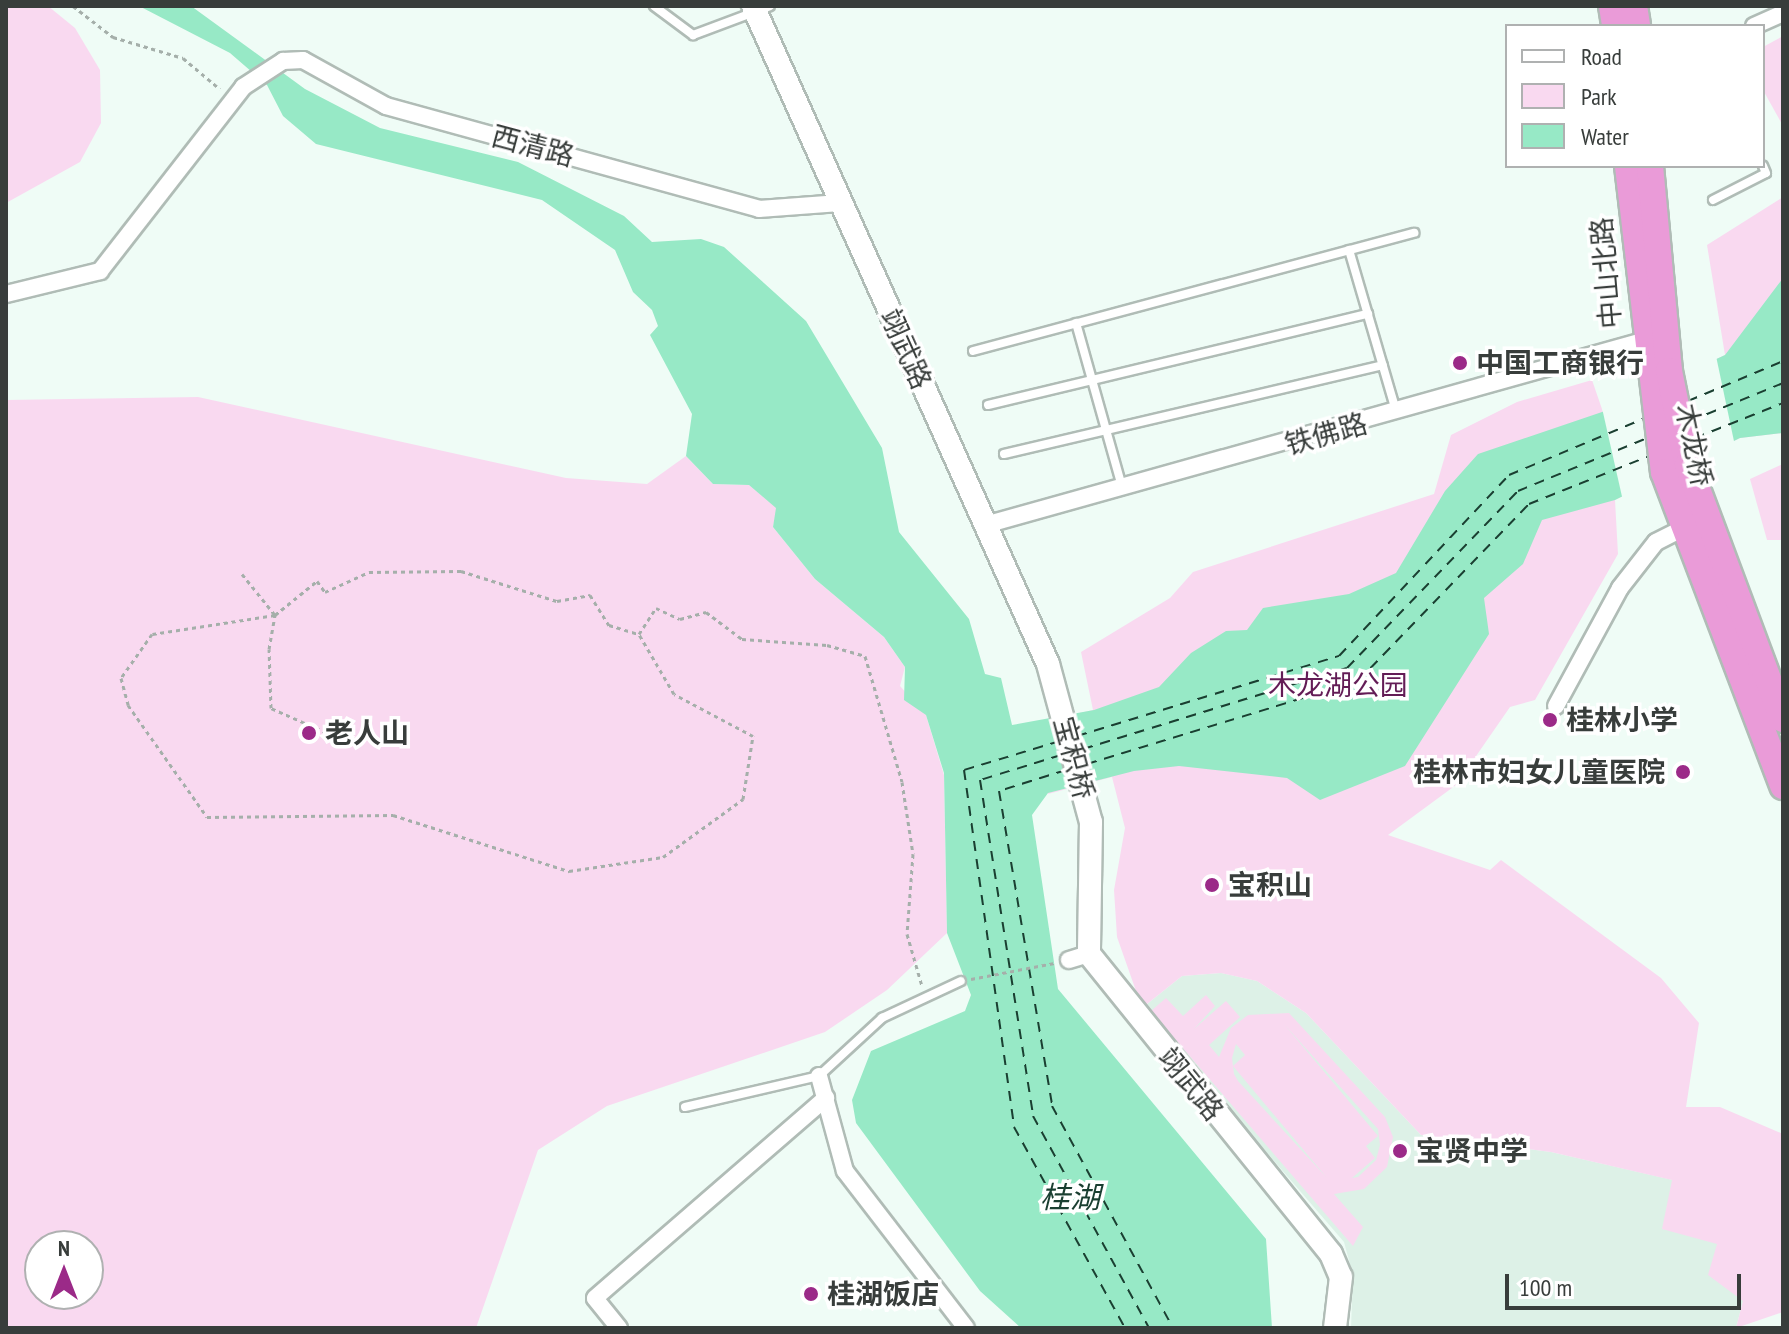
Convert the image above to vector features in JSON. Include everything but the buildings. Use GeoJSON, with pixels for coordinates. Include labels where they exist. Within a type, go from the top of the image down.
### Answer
{"type":"FeatureCollection","features":[{"type":"Feature","properties":{"kind":"highway","name":"中山北路"},"geometry":{"type":"LineString","coordinates":[[1628,168],[1658,372]]}},
{"type":"Feature","properties":{"kind":"highway","name":"中山北路"},"geometry":{"type":"LineString","coordinates":[[1650,168],[1654,338]]}},
{"type":"Feature","properties":{"kind":"highway","name":"木龙桥"},"geometry":{"type":"LineString","coordinates":[[1658,372],[1693,524]]}},
{"type":"Feature","properties":{"kind":"highway"},"geometry":{"type":"LineString","coordinates":[[1693,524],[1783,719]]}},
{"type":"Feature","properties":{"kind":"highway"},"geometry":{"type":"LineString","coordinates":[[1693,524],[1783,786]]}},
{"type":"Feature","properties":{"kind":"main road","name":"翊武路"},"geometry":{"type":"LineString","coordinates":[[759,8],[840,203],[985,525],[1056,694]]}},
{"type":"Feature","properties":{"kind":"main road","name":"宝积桥"},"geometry":{"type":"LineString","coordinates":[[1056,694],[1091,822],[1079,957]]}},
{"type":"Feature","properties":{"kind":"main road","name":"翊武路"},"geometry":{"type":"LineString","coordinates":[[1079,957],[1331,1254],[1341,1277],[1335,1328]]}},
{"type":"Feature","properties":{"kind":"street"},"geometry":{"type":"LineString","coordinates":[[1758,24],[1783,13]]}},
{"type":"Feature","properties":{"kind":"street","name":"西清路"},"geometry":{"type":"LineString","coordinates":[[6,294],[100,271],[238,93],[283,61],[303,60],[386,106],[759,209],[840,203]]}},
{"type":"Feature","properties":{"kind":"street","name":"铁佛路"},"geometry":{"type":"LineString","coordinates":[[985,525],[1123,492],[1654,338]]}},
{"type":"Feature","properties":{"kind":"street"},"geometry":{"type":"LineString","coordinates":[[1556,706],[1620,588],[1656,542],[1693,524]]}},
{"type":"Feature","properties":{"kind":"street"},"geometry":{"type":"LineString","coordinates":[[819,1076],[845,1171],[966,1328]]}},
{"type":"Feature","properties":{"kind":"street"},"geometry":{"type":"LineString","coordinates":[[619,1328],[595,1298],[826,1098]]}},
{"type":"Feature","properties":{"kind":"lane"},"geometry":{"type":"LineString","coordinates":[[654,6],[693,35],[759,8]]}},
{"type":"Feature","properties":{"kind":"lane"},"geometry":{"type":"LineString","coordinates":[[1713,200],[1766,173],[1764,168]]}},
{"type":"Feature","properties":{"kind":"lane"},"geometry":{"type":"LineString","coordinates":[[973,351],[1414,233]]}},
{"type":"Feature","properties":{"kind":"lane"},"geometry":{"type":"LineString","coordinates":[[1349,250],[1397,414]]}},
{"type":"Feature","properties":{"kind":"lane"},"geometry":{"type":"LineString","coordinates":[[988,405],[1368,314]]}},
{"type":"Feature","properties":{"kind":"lane"},"geometry":{"type":"LineString","coordinates":[[1076,323],[1123,492]]}},
{"type":"Feature","properties":{"kind":"lane"},"geometry":{"type":"LineString","coordinates":[[1004,454],[1383,365]]}},
{"type":"Feature","properties":{"kind":"lane"},"geometry":{"type":"LineString","coordinates":[[685,1107],[819,1076],[882,1018],[961,981]]}},
{"type":"Feature","properties":{"kind":"path"},"geometry":{"type":"LineString","coordinates":[[73,6],[113,37],[183,58],[238,93]]}},
{"type":"Feature","properties":{"kind":"path"},"geometry":{"type":"LineString","coordinates":[[461,571],[557,601],[590,595],[609,625],[639,634],[674,694],[753,736],[743,799],[663,857],[569,871],[393,815],[207,817],[128,705],[121,678],[152,634],[275,615],[317,581],[325,592],[369,572],[461,571]]}},
{"type":"Feature","properties":{"kind":"path"},"geometry":{"type":"LineString","coordinates":[[242,574],[275,615],[271,708],[341,739]]}},
{"type":"Feature","properties":{"kind":"path"},"geometry":{"type":"LineString","coordinates":[[639,634],[656,608],[680,619],[706,612],[742,639],[827,645],[865,656],[902,782],[913,854],[907,934],[925,998]]}},
{"type":"Feature","properties":{"kind":"path"},"geometry":{"type":"LineString","coordinates":[[961,981],[1079,957]]}},
{"type":"Feature","properties":{"kind":"shaded area","name":"宝贤中学"},"geometry":{"type":"Polygon","coordinates":[[[1221,973],[1257,981],[1306,1013],[1421,1135],[1551,1152],[1673,1180],[1718,1244],[1743,1301],[1736,1328],[1351,1328],[1353,1275],[1344,1242],[1142,1008],[1182,976],[1221,973]]]}},
{"type":"Feature","properties":{"kind":"green space"},"geometry":{"type":"Polygon","coordinates":[[[6,6],[48,6],[75,28],[100,70],[101,123],[80,162],[6,203],[6,6]]]}},
{"type":"Feature","properties":{"kind":"green space"},"geometry":{"type":"Polygon","coordinates":[[[1783,36],[1783,126],[1765,94],[1765,46],[1783,36]]]}},
{"type":"Feature","properties":{"kind":"green space","name":"木龙湖公园"},"geometry":{"type":"Polygon","coordinates":[[[1783,197],[1783,433],[1740,438],[1615,500],[1618,554],[1535,700],[1510,707],[1456,785],[1388,835],[1490,870],[1501,860],[1661,978],[1699,1023],[1686,1107],[1720,1107],[1783,1134],[1783,1312],[1736,1328],[1743,1301],[1708,1275],[1717,1244],[1662,1229],[1672,1180],[1551,1152],[1421,1135],[1306,1013],[1257,981],[1221,973],[1182,976],[1142,1008],[1117,937],[1114,890],[1125,828],[1112,777],[1048,794],[1032,724],[1093,710],[1081,652],[1170,598],[1193,572],[1434,494],[1451,435],[1517,402],[1592,380],[1603,412],[1725,355],[1707,245],[1783,197]]]}},
{"type":"Feature","properties":{"kind":"green space"},"geometry":{"type":"Polygon","coordinates":[[[198,397],[566,478],[647,484],[686,456],[713,484],[749,485],[777,508],[773,527],[815,579],[884,637],[905,667],[900,686],[926,715],[944,775],[947,933],[887,990],[825,1032],[607,1106],[538,1150],[476,1328],[6,1328],[6,400],[198,397]]]}},
{"type":"Feature","properties":{"kind":"green space"},"geometry":{"type":"Polygon","coordinates":[[[1783,464],[1783,540],[1767,540],[1750,479],[1783,464]]]}},
{"type":"Feature","properties":{"kind":"green space"},"geometry":{"type":"Polygon","coordinates":[[[1206,995],[1215,1006],[1194,1029],[1226,1001],[1240,1017],[1209,1045],[1219,1057],[1231,1028],[1248,1015],[1289,1013],[1385,1117],[1393,1137],[1387,1167],[1364,1189],[1334,1194],[1363,1227],[1353,1246],[1151,1011],[1166,998],[1183,1016],[1206,995]],[[1284,1024],[1378,1136],[1366,1146],[1375,1158],[1352,1178],[1358,1177],[1376,1160],[1380,1145],[1378,1129],[1284,1024]],[[1236,1044],[1233,1066],[1245,1055],[1236,1044]],[[1233,1066],[1238,1081],[1327,1178],[1233,1066]]]}},
{"type":"Feature","properties":{"kind":"water","name":"桂湖"},"geometry":{"type":"Polygon","coordinates":[[[139,6],[191,6],[305,89],[380,128],[518,162],[624,216],[652,242],[701,239],[724,247],[806,321],[882,448],[899,532],[969,619],[985,674],[1001,678],[1012,725],[1094,710],[1159,687],[1191,653],[1226,631],[1247,630],[1263,608],[1349,594],[1396,573],[1445,491],[1478,454],[1602,412],[1725,355],[1783,278],[1783,433],[1740,438],[1615,500],[1542,520],[1523,564],[1484,598],[1489,634],[1405,766],[1320,800],[1287,778],[1179,766],[1134,771],[1048,793],[1032,815],[1058,989],[1266,1239],[1272,1328],[1021,1328],[980,1291],[856,1123],[852,1100],[871,1051],[965,1011],[971,995],[947,933],[944,773],[926,715],[904,700],[905,667],[884,637],[815,579],[773,527],[776,508],[749,485],[713,484],[686,456],[692,414],[650,335],[658,326],[652,310],[633,292],[615,250],[542,200],[316,144],[283,116],[267,85],[230,53],[139,6]]]}},
{"type":"Feature","properties":{"kind":"pier"},"geometry":{"type":"Polygon","coordinates":[[[1716,356],[1735,446],[1623,501],[1602,408],[1716,356]]]}},
{"type":"Feature","properties":{"kind":"ferry route"},"geometry":{"type":"LineString","coordinates":[[1688,401],[1783,361]]}},
{"type":"Feature","properties":{"kind":"ferry route"},"geometry":{"type":"LineString","coordinates":[[1690,421],[1783,383]]}},
{"type":"Feature","properties":{"kind":"ferry route"},"geometry":{"type":"LineString","coordinates":[[1695,438],[1783,403]]}},
{"type":"Feature","properties":{"kind":"ferry route"},"geometry":{"type":"LineString","coordinates":[[1077,736],[1339,656],[1509,475],[1645,418]]}},
{"type":"Feature","properties":{"kind":"ferry route"},"geometry":{"type":"LineString","coordinates":[[1083,749],[1347,668],[1518,491],[1647,438]]}},
{"type":"Feature","properties":{"kind":"ferry route"},"geometry":{"type":"LineString","coordinates":[[1087,764],[1358,681],[1529,504],[1649,456]]}},
{"type":"Feature","properties":{"kind":"ferry route"},"geometry":{"type":"LineString","coordinates":[[1060,741],[964,770],[1014,1127],[1125,1328]]}},
{"type":"Feature","properties":{"kind":"ferry route"},"geometry":{"type":"LineString","coordinates":[[1061,755],[980,780],[1033,1116],[1149,1328]]}},
{"type":"Feature","properties":{"kind":"ferry route"},"geometry":{"type":"LineString","coordinates":[[1066,770],[999,791],[1052,1106],[1173,1328]]}},
{"type":"Feature","properties":{"kind":"place","name":"中国工商银行"},"geometry":{"type":"Point","coordinates":[1460,363]}},
{"type":"Feature","properties":{"kind":"place","name":"桂林小学"},"geometry":{"type":"Point","coordinates":[1550,720]}},
{"type":"Feature","properties":{"kind":"place","name":"老人山"},"geometry":{"type":"Point","coordinates":[309,733]}},
{"type":"Feature","properties":{"kind":"place","name":"桂林市妇女儿童医院"},"geometry":{"type":"Point","coordinates":[1683,772]}},
{"type":"Feature","properties":{"kind":"place","name":"宝积山"},"geometry":{"type":"Point","coordinates":[1212,885]}},
{"type":"Feature","properties":{"kind":"place","name":"宝贤中学"},"geometry":{"type":"Point","coordinates":[1400,1151]}},
{"type":"Feature","properties":{"kind":"place","name":"桂湖饭店"},"geometry":{"type":"Point","coordinates":[811,1294]}}]}
